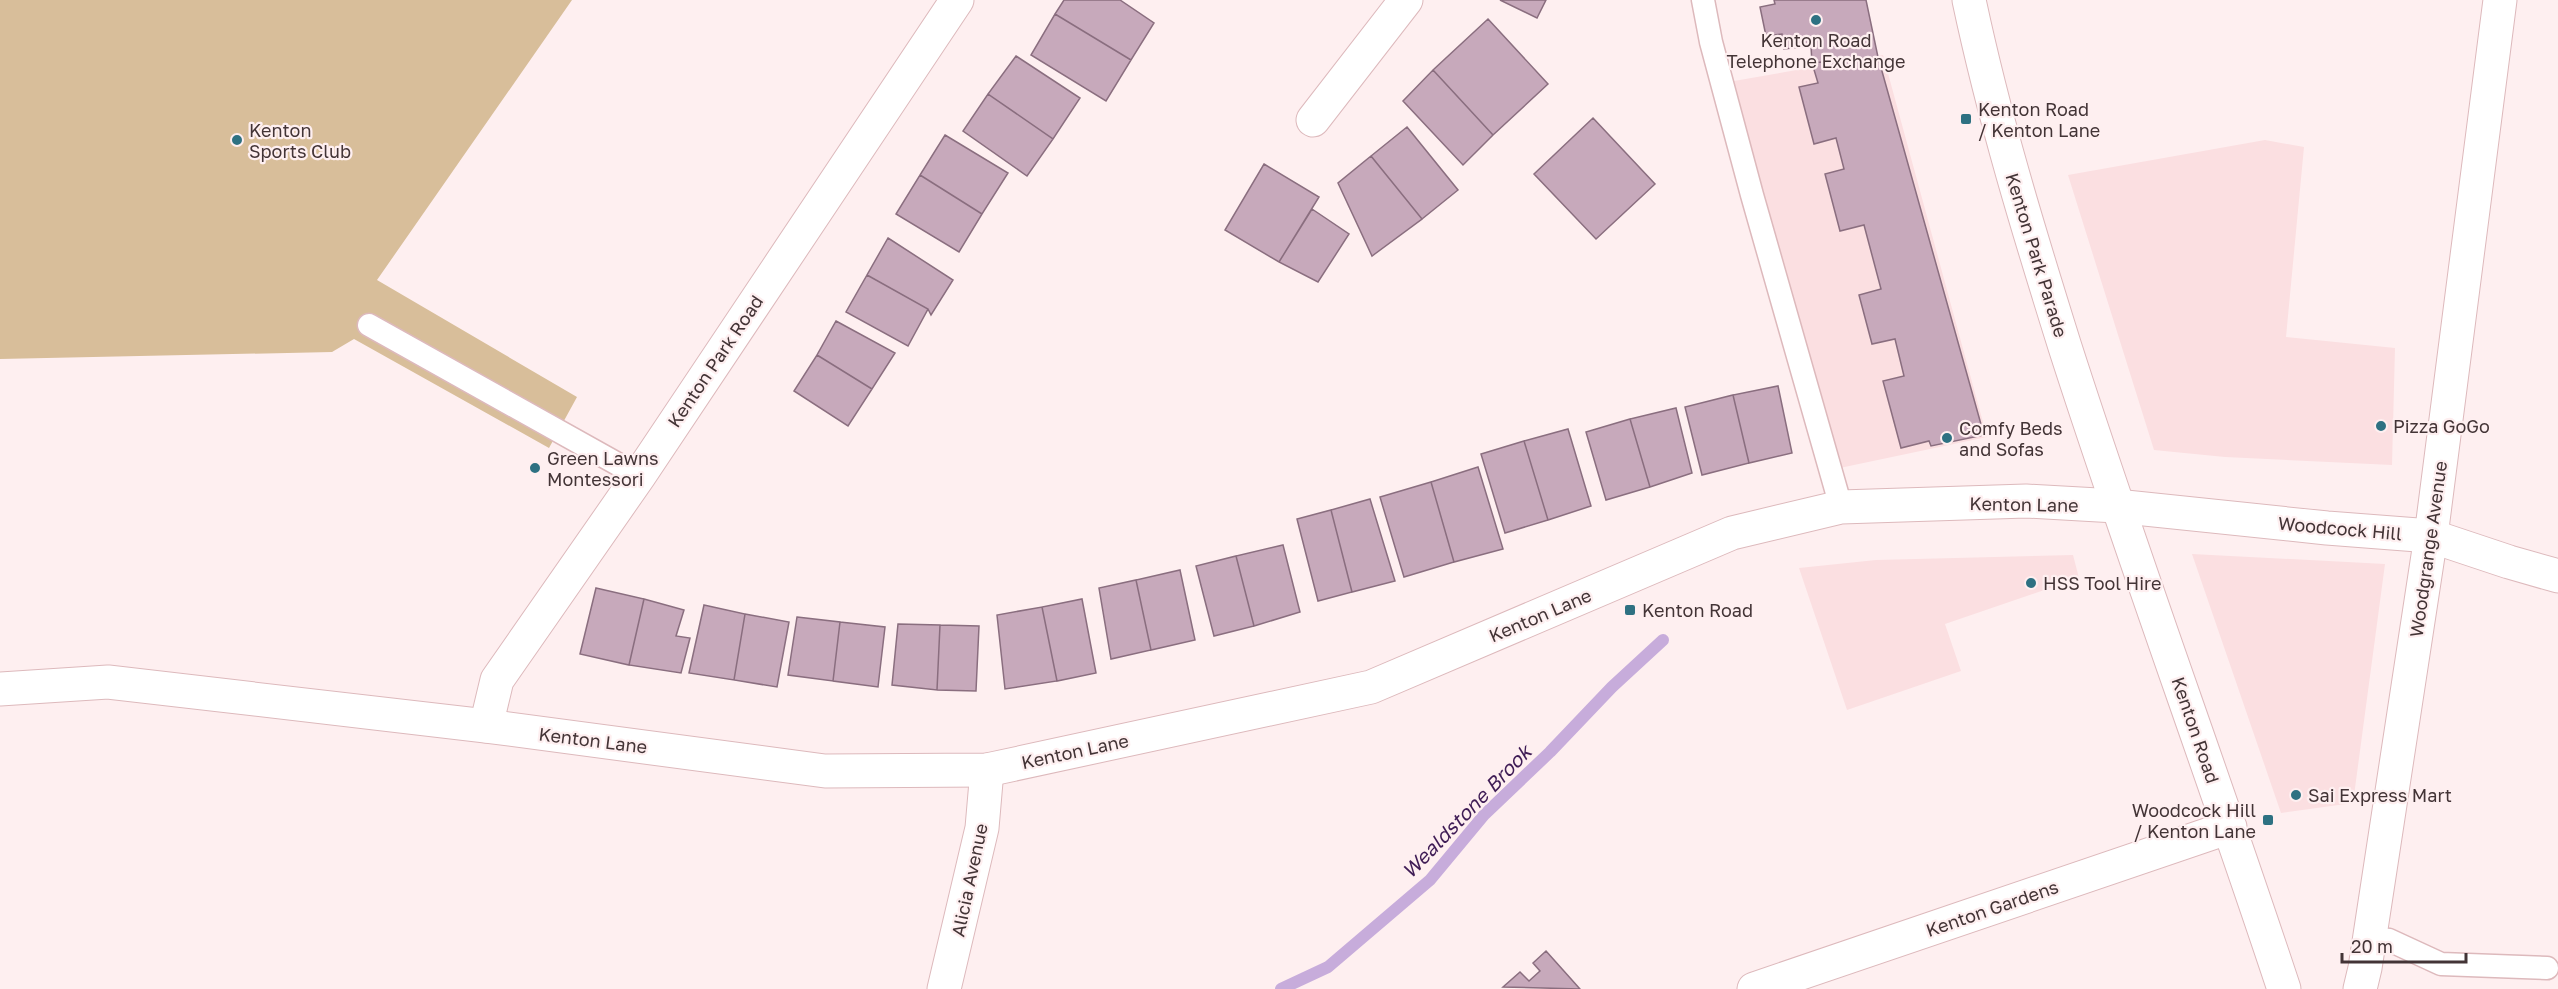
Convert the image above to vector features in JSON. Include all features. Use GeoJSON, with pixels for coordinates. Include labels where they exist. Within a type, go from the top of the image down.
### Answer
{"type":"FeatureCollection","features":[{"type":"Feature","properties":{"kind":"street","name":"Kenton Park Road"},"geometry":{"type":"LineString","coordinates":[[486,726],[497,680],[639,476],[957,0]]}},
{"type":"Feature","properties":{"kind":"street"},"geometry":{"type":"LineString","coordinates":[[1313,120],[1406,0]]}},
{"type":"Feature","properties":{"kind":"street","name":"Kenton Park Parade"},"geometry":{"type":"LineString","coordinates":[[1969,0],[1983,66],[2020,205],[2116,506]]}},
{"type":"Feature","properties":{"kind":"street","name":"Woodgrange Avenue"},"geometry":{"type":"LineString","coordinates":[[2360,989],[2366,968],[2431,536],[2500,0]]}},
{"type":"Feature","properties":{"kind":"street","name":"Kenton Lane"},"geometry":{"type":"LineString","coordinates":[[0,689],[108,682],[486,726],[825,771],[987,770],[1371,687],[1732,533],[1841,507],[2026,501],[2116,506]]}},
{"type":"Feature","properties":{"kind":"street","name":"Woodcock Hill"},"geometry":{"type":"LineString","coordinates":[[2116,506],[2327,528],[2431,536],[2558,576]]}},
{"type":"Feature","properties":{"kind":"street","name":"Kenton Road"},"geometry":{"type":"LineString","coordinates":[[2116,506],[2230,827],[2284,989]]}},
{"type":"Feature","properties":{"kind":"street","name":"Alicia Avenue"},"geometry":{"type":"LineString","coordinates":[[945,989],[982,828],[987,770]]}},
{"type":"Feature","properties":{"kind":"street","name":"Kenton Gardens"},"geometry":{"type":"LineString","coordinates":[[1754,989],[2230,827]]}},
{"type":"Feature","properties":{"kind":"lane"},"geometry":{"type":"LineString","coordinates":[[1703,0],[1711,42],[1749,184],[1841,507]]}},
{"type":"Feature","properties":{"kind":"lane"},"geometry":{"type":"LineString","coordinates":[[369,325],[639,476]]}},
{"type":"Feature","properties":{"kind":"lane"},"geometry":{"type":"LineString","coordinates":[[2369,938],[2389,940],[2441,964],[2547,968]]}},
{"type":"Feature","properties":{"kind":"shaded area","name":"Kenton Sports Club"},"geometry":{"type":"Polygon","coordinates":[[[0,0],[572,0],[377,280],[577,397],[549,448],[354,339],[332,352],[0,359],[0,0]]]}},
{"type":"Feature","properties":{"kind":"shaded area"},"geometry":{"type":"Polygon","coordinates":[[[1883,55],[1987,437],[1835,469],[1734,81],[1883,55]]]}},
{"type":"Feature","properties":{"kind":"shaded area"},"geometry":{"type":"Polygon","coordinates":[[[2265,140],[2304,147],[2286,337],[2395,348],[2392,465],[2225,457],[2154,450],[2068,175],[2265,140]]]}},
{"type":"Feature","properties":{"kind":"shaded area"},"geometry":{"type":"Polygon","coordinates":[[[2192,554],[2385,564],[2353,803],[2281,813],[2192,554]]]}},
{"type":"Feature","properties":{"kind":"shaded area"},"geometry":{"type":"Polygon","coordinates":[[[2073,555],[2079,578],[1945,624],[1961,671],[1847,710],[1799,568],[1876,560],[2073,555]]]}},
{"type":"Feature","properties":{"kind":"building"},"geometry":{"type":"Polygon","coordinates":[[[1064,0],[1120,0],[1154,23],[1131,60],[1055,14],[1064,0]]]}},
{"type":"Feature","properties":{"kind":"building"},"geometry":{"type":"Polygon","coordinates":[[[1500,0],[1546,0],[1537,18],[1500,0]]]}},
{"type":"Feature","properties":{"kind":"building","name":"Kenton Road Telephone Exchange"},"geometry":{"type":"Polygon","coordinates":[[[1774,0],[1866,0],[1878,57],[1812,63],[1811,46],[1784,49],[1782,34],[1766,36],[1760,7],[1775,4],[1774,0]]]}},
{"type":"Feature","properties":{"kind":"building"},"geometry":{"type":"Polygon","coordinates":[[[1055,14],[1131,60],[1106,101],[1031,55],[1055,14]]]}},
{"type":"Feature","properties":{"kind":"building"},"geometry":{"type":"Polygon","coordinates":[[[1488,19],[1548,84],[1493,135],[1433,70],[1488,19]]]}},
{"type":"Feature","properties":{"kind":"building"},"geometry":{"type":"Polygon","coordinates":[[[1016,56],[1080,98],[1053,139],[988,94],[1016,56]]]}},
{"type":"Feature","properties":{"kind":"building"},"geometry":{"type":"Polygon","coordinates":[[[1878,57],[1984,435],[1931,446],[1929,441],[1901,448],[1883,381],[1904,376],[1895,339],[1872,344],[1859,295],[1881,289],[1864,225],[1840,231],[1825,174],[1844,169],[1836,138],[1814,144],[1799,87],[1818,83],[1812,63],[1878,57]]]}},
{"type":"Feature","properties":{"kind":"building"},"geometry":{"type":"Polygon","coordinates":[[[1433,70],[1493,135],[1463,165],[1403,101],[1433,70]]]}},
{"type":"Feature","properties":{"kind":"building"},"geometry":{"type":"Polygon","coordinates":[[[988,94],[1053,139],[1027,176],[963,131],[988,94]]]}},
{"type":"Feature","properties":{"kind":"building"},"geometry":{"type":"Polygon","coordinates":[[[1593,118],[1655,184],[1596,239],[1534,174],[1593,118]]]}},
{"type":"Feature","properties":{"kind":"building"},"geometry":{"type":"Polygon","coordinates":[[[1407,127],[1458,190],[1422,219],[1371,156],[1407,127]]]}},
{"type":"Feature","properties":{"kind":"building"},"geometry":{"type":"Polygon","coordinates":[[[945,135],[1008,173],[982,214],[920,175],[945,135]]]}},
{"type":"Feature","properties":{"kind":"building"},"geometry":{"type":"Polygon","coordinates":[[[1371,156],[1422,219],[1372,256],[1338,183],[1371,156]]]}},
{"type":"Feature","properties":{"kind":"building"},"geometry":{"type":"Polygon","coordinates":[[[1264,164],[1319,197],[1279,262],[1225,230],[1264,164]]]}},
{"type":"Feature","properties":{"kind":"building"},"geometry":{"type":"Polygon","coordinates":[[[920,175],[982,214],[959,252],[896,214],[920,175]]]}},
{"type":"Feature","properties":{"kind":"building"},"geometry":{"type":"Polygon","coordinates":[[[1312,209],[1349,234],[1318,282],[1279,262],[1312,209]]]}},
{"type":"Feature","properties":{"kind":"building"},"geometry":{"type":"Polygon","coordinates":[[[888,238],[953,280],[931,315],[928,309],[867,275],[888,238]]]}},
{"type":"Feature","properties":{"kind":"building"},"geometry":{"type":"Polygon","coordinates":[[[867,275],[928,309],[908,346],[846,312],[867,275]]]}},
{"type":"Feature","properties":{"kind":"building"},"geometry":{"type":"Polygon","coordinates":[[[836,321],[895,353],[872,389],[817,355],[836,321]]]}},
{"type":"Feature","properties":{"kind":"building"},"geometry":{"type":"Polygon","coordinates":[[[817,355],[872,389],[848,426],[794,391],[817,355]]]}},
{"type":"Feature","properties":{"kind":"building"},"geometry":{"type":"Polygon","coordinates":[[[1778,386],[1792,453],[1749,463],[1733,395],[1778,386]]]}},
{"type":"Feature","properties":{"kind":"building"},"geometry":{"type":"Polygon","coordinates":[[[1733,395],[1749,463],[1702,475],[1685,407],[1733,395]]]}},
{"type":"Feature","properties":{"kind":"building"},"geometry":{"type":"Polygon","coordinates":[[[1676,408],[1692,473],[1650,487],[1630,419],[1676,408]]]}},
{"type":"Feature","properties":{"kind":"building"},"geometry":{"type":"Polygon","coordinates":[[[1630,419],[1650,487],[1606,500],[1586,432],[1630,419]]]}},
{"type":"Feature","properties":{"kind":"building"},"geometry":{"type":"Polygon","coordinates":[[[1568,429],[1591,506],[1548,520],[1524,441],[1568,429]]]}},
{"type":"Feature","properties":{"kind":"building"},"geometry":{"type":"Polygon","coordinates":[[[1524,441],[1548,520],[1505,533],[1481,454],[1524,441]]]}},
{"type":"Feature","properties":{"kind":"building"},"geometry":{"type":"Polygon","coordinates":[[[1478,467],[1503,549],[1454,562],[1431,482],[1478,467]]]}},
{"type":"Feature","properties":{"kind":"building"},"geometry":{"type":"Polygon","coordinates":[[[1431,482],[1454,562],[1404,577],[1380,497],[1431,482]]]}},
{"type":"Feature","properties":{"kind":"building"},"geometry":{"type":"Polygon","coordinates":[[[1370,499],[1395,581],[1352,592],[1331,510],[1370,499]]]}},
{"type":"Feature","properties":{"kind":"building"},"geometry":{"type":"Polygon","coordinates":[[[1331,510],[1352,592],[1318,601],[1297,519],[1331,510]]]}},
{"type":"Feature","properties":{"kind":"building"},"geometry":{"type":"Polygon","coordinates":[[[1283,545],[1300,612],[1254,626],[1236,556],[1283,545]]]}},
{"type":"Feature","properties":{"kind":"building"},"geometry":{"type":"Polygon","coordinates":[[[1236,556],[1254,626],[1214,636],[1196,566],[1236,556]]]}},
{"type":"Feature","properties":{"kind":"building"},"geometry":{"type":"Polygon","coordinates":[[[1180,570],[1195,640],[1151,650],[1136,580],[1180,570]]]}},
{"type":"Feature","properties":{"kind":"building"},"geometry":{"type":"Polygon","coordinates":[[[1136,580],[1151,650],[1111,659],[1099,588],[1136,580]]]}},
{"type":"Feature","properties":{"kind":"building"},"geometry":{"type":"Polygon","coordinates":[[[596,588],[644,599],[629,665],[580,654],[596,588]]]}},
{"type":"Feature","properties":{"kind":"building"},"geometry":{"type":"Polygon","coordinates":[[[644,599],[684,610],[676,636],[690,638],[681,673],[629,665],[644,599]]]}},
{"type":"Feature","properties":{"kind":"building"},"geometry":{"type":"Polygon","coordinates":[[[1082,599],[1096,673],[1057,681],[1042,607],[1082,599]]]}},
{"type":"Feature","properties":{"kind":"building"},"geometry":{"type":"Polygon","coordinates":[[[704,605],[745,614],[734,680],[689,673],[704,605]]]}},
{"type":"Feature","properties":{"kind":"building"},"geometry":{"type":"Polygon","coordinates":[[[1042,607],[1057,681],[1005,689],[997,615],[1042,607]]]}},
{"type":"Feature","properties":{"kind":"building"},"geometry":{"type":"Polygon","coordinates":[[[745,614],[789,622],[777,687],[734,680],[745,614]]]}},
{"type":"Feature","properties":{"kind":"building"},"geometry":{"type":"Polygon","coordinates":[[[797,617],[840,622],[833,681],[788,675],[797,617]]]}},
{"type":"Feature","properties":{"kind":"building"},"geometry":{"type":"Polygon","coordinates":[[[840,622],[885,627],[878,687],[833,681],[840,622]]]}},
{"type":"Feature","properties":{"kind":"building"},"geometry":{"type":"Polygon","coordinates":[[[898,624],[940,625],[937,690],[892,685],[898,624]]]}},
{"type":"Feature","properties":{"kind":"building"},"geometry":{"type":"Polygon","coordinates":[[[940,625],[979,626],[976,691],[937,690],[940,625]]]}},
{"type":"Feature","properties":{"kind":"building"},"geometry":{"type":"Polygon","coordinates":[[[1546,951],[1580,989],[1503,987],[1520,972],[1529,981],[1540,971],[1533,963],[1546,951]]]}},
{"type":"Feature","properties":{"kind":"waterway","name":"Wealdstone Brook"},"geometry":{"type":"LineString","coordinates":[[1281,989],[1328,967],[1430,880],[1484,815],[1550,752],[1612,687],[1663,640]]}},
{"type":"Feature","properties":{"kind":"place","name":"Kenton Road Telephone Exchange"},"geometry":{"type":"Point","coordinates":[1816,20]}},
{"type":"Feature","properties":{"kind":"place","name":"Kenton Road / Kenton Lane"},"geometry":{"type":"Point","coordinates":[1966,119]}},
{"type":"Feature","properties":{"kind":"place","name":"Kenton Sports Club"},"geometry":{"type":"Point","coordinates":[237,140]}},
{"type":"Feature","properties":{"kind":"place","name":"Pizza GoGo"},"geometry":{"type":"Point","coordinates":[2381,426]}},
{"type":"Feature","properties":{"kind":"place","name":"Comfy Beds and Sofas"},"geometry":{"type":"Point","coordinates":[1947,438]}},
{"type":"Feature","properties":{"kind":"place","name":"Green Lawns Montessori"},"geometry":{"type":"Point","coordinates":[535,468]}},
{"type":"Feature","properties":{"kind":"place","name":"HSS Tool Hire"},"geometry":{"type":"Point","coordinates":[2031,583]}},
{"type":"Feature","properties":{"kind":"place","name":"Kenton Road"},"geometry":{"type":"Point","coordinates":[1630,610]}},
{"type":"Feature","properties":{"kind":"place","name":"Sai Express Mart"},"geometry":{"type":"Point","coordinates":[2296,795]}},
{"type":"Feature","properties":{"kind":"place","name":"Woodcock Hill / Kenton Lane"},"geometry":{"type":"Point","coordinates":[2268,820]}}]}
